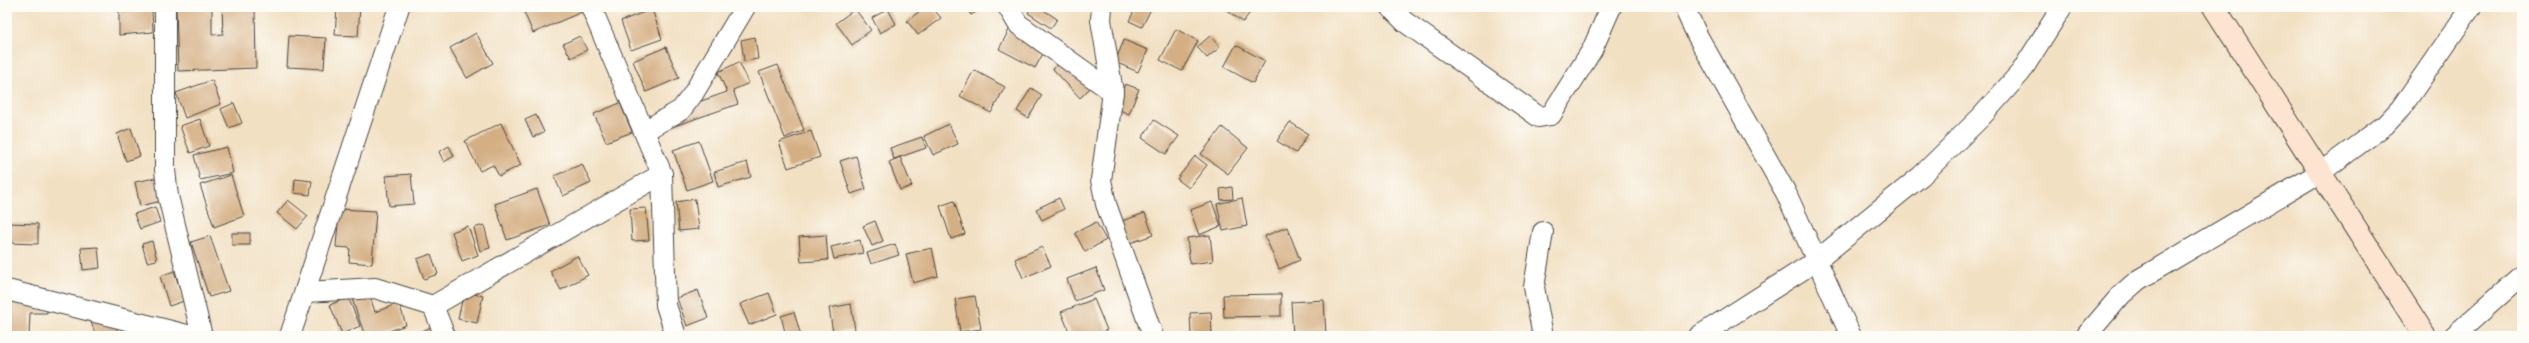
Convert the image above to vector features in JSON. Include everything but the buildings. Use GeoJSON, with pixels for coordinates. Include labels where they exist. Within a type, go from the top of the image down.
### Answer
{"type":"FeatureCollection","features":[{"type":"Feature","properties":{"kind":"street"},"geometry":{"type":"LineString","coordinates":[[165,7],[165,170],[168,196],[202,336]]}},
{"type":"Feature","properties":{"kind":"street"},"geometry":{"type":"LineString","coordinates":[[290,336],[306,292],[399,7]]}},
{"type":"Feature","properties":{"kind":"street"},"geometry":{"type":"LineString","coordinates":[[591,7],[662,174],[666,305],[676,336]]}},
{"type":"Feature","properties":{"kind":"street"},"geometry":{"type":"LineString","coordinates":[[644,131],[681,110],[693,94],[745,7]]}},
{"type":"Feature","properties":{"kind":"street"},"geometry":{"type":"LineString","coordinates":[[1008,7],[1018,24],[1113,92]]}},
{"type":"Feature","properties":{"kind":"street"},"geometry":{"type":"LineString","coordinates":[[1102,7],[1101,20],[1113,92],[1101,180],[1106,204],[1153,336]]}},
{"type":"Feature","properties":{"kind":"street"},"geometry":{"type":"LineString","coordinates":[[1390,7],[1405,22],[1540,117],[1545,117],[1551,115],[1592,50],[1611,7]]}},
{"type":"Feature","properties":{"kind":"street"},"geometry":{"type":"LineString","coordinates":[[1684,7],[1697,35],[1786,193],[1851,336]]}},
{"type":"Feature","properties":{"kind":"street"},"geometry":{"type":"LineString","coordinates":[[1699,336],[1816,261],[1921,176],[1981,117],[2022,72],[2062,7]]}},
{"type":"Feature","properties":{"kind":"street"},"geometry":{"type":"LineString","coordinates":[[2214,7],[2426,336]]}},
{"type":"Feature","properties":{"kind":"street"},"geometry":{"type":"LineString","coordinates":[[2086,336],[2121,294],[2138,280],[2321,172],[2385,126],[2401,108],[2471,7]]}},
{"type":"Feature","properties":{"kind":"street"},"geometry":{"type":"LineString","coordinates":[[306,292],[375,288],[433,306],[662,174]]}},
{"type":"Feature","properties":{"kind":"street"},"geometry":{"type":"LineString","coordinates":[[1543,232],[1534,287],[1543,336]]}},
{"type":"Feature","properties":{"kind":"street"},"geometry":{"type":"LineString","coordinates":[[2454,336],[2522,275]]}},
{"type":"Feature","properties":{"kind":"street"},"geometry":{"type":"LineString","coordinates":[[7,290],[190,336]]}},
{"type":"Feature","properties":{"kind":"street"},"geometry":{"type":"LineString","coordinates":[[433,306],[445,336]]}}]}
